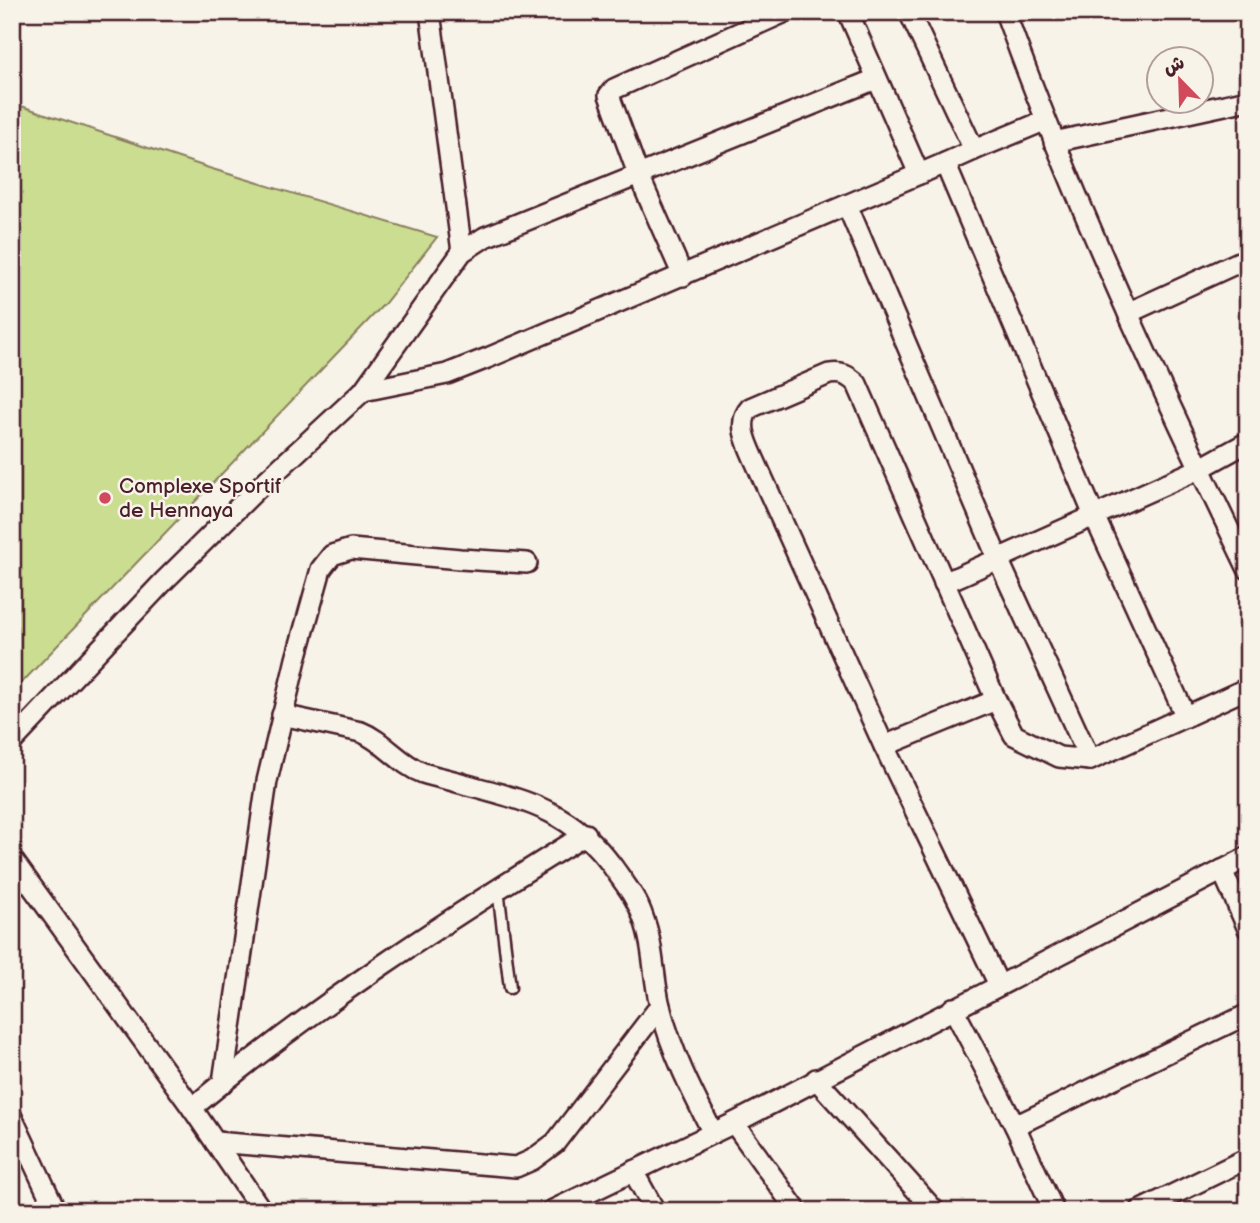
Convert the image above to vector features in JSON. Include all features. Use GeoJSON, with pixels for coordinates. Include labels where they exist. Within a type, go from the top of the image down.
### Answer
{"type":"FeatureCollection","features":[{"type":"Feature","properties":{"kind":"street"},"geometry":{"type":"LineString","coordinates":[[430,12],[462,252]]}},
{"type":"Feature","properties":{"kind":"street"},"geometry":{"type":"LineString","coordinates":[[683,276],[609,100],[611,92],[785,12]]}},
{"type":"Feature","properties":{"kind":"street"},"geometry":{"type":"LineString","coordinates":[[848,12],[919,174]]}},
{"type":"Feature","properties":{"kind":"street"},"geometry":{"type":"LineString","coordinates":[[909,12],[974,149]]}},
{"type":"Feature","properties":{"kind":"street"},"geometry":{"type":"LineString","coordinates":[[1005,12],[1044,121],[1199,469],[1248,569]]}},
{"type":"Feature","properties":{"kind":"street"},"geometry":{"type":"LineString","coordinates":[[12,742],[164,581],[255,491],[363,391],[462,252],[485,237],[876,79]]}},
{"type":"Feature","properties":{"kind":"street"},"geometry":{"type":"LineString","coordinates":[[1054,142],[1248,100]]}},
{"type":"Feature","properties":{"kind":"street"},"geometry":{"type":"LineString","coordinates":[[363,391],[447,374],[1044,121]]}},
{"type":"Feature","properties":{"kind":"street"},"geometry":{"type":"LineString","coordinates":[[945,163],[1095,518],[1186,718]]}},
{"type":"Feature","properties":{"kind":"street"},"geometry":{"type":"LineString","coordinates":[[847,205],[998,559],[1090,760]]}},
{"type":"Feature","properties":{"kind":"street"},"geometry":{"type":"LineString","coordinates":[[1128,313],[1248,258]]}},
{"type":"Feature","properties":{"kind":"street"},"geometry":{"type":"LineString","coordinates":[[999,985],[884,746],[759,470],[743,429],[746,413],[750,408],[828,374],[838,372],[850,376],[857,384],[996,700],[1014,735],[1059,757],[1090,760],[1248,688]]}},
{"type":"Feature","properties":{"kind":"street"},"geometry":{"type":"LineString","coordinates":[[944,583],[1095,518],[1199,469],[1248,442]]}},
{"type":"Feature","properties":{"kind":"street"},"geometry":{"type":"LineString","coordinates":[[223,1082],[267,781],[321,569],[332,555],[351,549],[527,563]]}},
{"type":"Feature","properties":{"kind":"street"},"geometry":{"type":"LineString","coordinates":[[884,746],[996,700]]}},
{"type":"Feature","properties":{"kind":"street"},"geometry":{"type":"LineString","coordinates":[[282,715],[361,732],[423,772],[522,799],[546,809],[586,834],[634,896],[643,916],[665,1028],[686,1080],[713,1133]]}},
{"type":"Feature","properties":{"kind":"street"},"geometry":{"type":"LineString","coordinates":[[192,1108],[344,992],[498,888],[586,834]]}},
{"type":"Feature","properties":{"kind":"street"},"geometry":{"type":"LineString","coordinates":[[551,1211],[734,1123],[1248,857]]}},
{"type":"Feature","properties":{"kind":"street"},"geometry":{"type":"LineString","coordinates":[[12,859],[192,1108],[261,1211]]}},
{"type":"Feature","properties":{"kind":"street"},"geometry":{"type":"LineString","coordinates":[[1222,870],[1248,929]]}},
{"type":"Feature","properties":{"kind":"street"},"geometry":{"type":"LineString","coordinates":[[215,1142],[516,1167],[532,1160],[555,1143],[660,1006]]}},
{"type":"Feature","properties":{"kind":"street"},"geometry":{"type":"LineString","coordinates":[[953,1008],[1015,1126],[1054,1211]]}},
{"type":"Feature","properties":{"kind":"street"},"geometry":{"type":"LineString","coordinates":[[1015,1126],[1248,1014]]}},
{"type":"Feature","properties":{"kind":"street"},"geometry":{"type":"LineString","coordinates":[[816,1079],[936,1211]]}},
{"type":"Feature","properties":{"kind":"street"},"geometry":{"type":"LineString","coordinates":[[12,1117],[56,1211]]}},
{"type":"Feature","properties":{"kind":"street"},"geometry":{"type":"LineString","coordinates":[[734,1123],[797,1211]]}},
{"type":"Feature","properties":{"kind":"street"},"geometry":{"type":"LineString","coordinates":[[1139,1211],[1248,1158]]}},
{"type":"Feature","properties":{"kind":"street"},"geometry":{"type":"LineString","coordinates":[[633,1171],[656,1211]]}},
{"type":"Feature","properties":{"kind":"lane"},"geometry":{"type":"LineString","coordinates":[[498,888],[510,988]]}},
{"type":"Feature","properties":{"kind":"green space","name":"Complexe Sportif de Hennaya"},"geometry":{"type":"Polygon","coordinates":[[[12,103],[209,168],[437,237],[385,303],[12,693],[12,103]]]}},
{"type":"Feature","properties":{"kind":"place","name":"Complexe Sportif de Hennaya"},"geometry":{"type":"Point","coordinates":[105,498]}}]}
